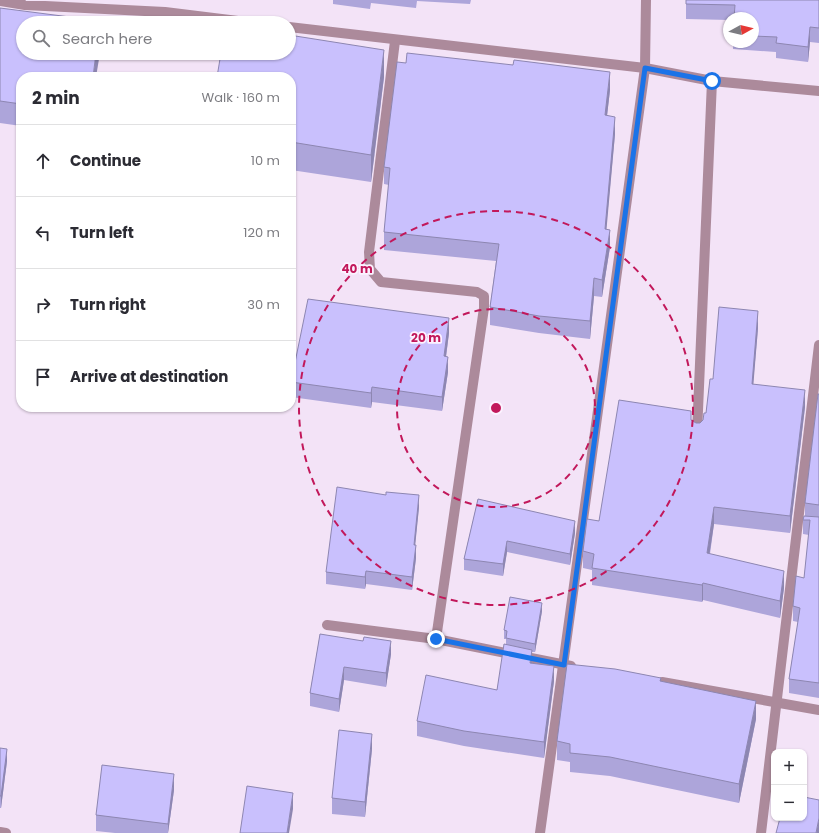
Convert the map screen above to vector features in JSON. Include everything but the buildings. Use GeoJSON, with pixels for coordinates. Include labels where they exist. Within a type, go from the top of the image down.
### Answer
{"type":"FeatureCollection","features":[{"type":"Feature","properties":{"kind":"street"},"geometry":{"type":"LineString","coordinates":[[540,833],[645,68],[646,0]]}},
{"type":"Feature","properties":{"kind":"street"},"geometry":{"type":"LineString","coordinates":[[0,1],[164,12],[197,16]]}},
{"type":"Feature","properties":{"kind":"street"},"geometry":{"type":"LineString","coordinates":[[296,28],[395,41],[645,68],[712,81],[819,91]]}},
{"type":"Feature","properties":{"kind":"street"},"geometry":{"type":"LineString","coordinates":[[395,41],[369,252],[370,269],[381,282],[477,292],[484,296],[484,308],[436,639]]}},
{"type":"Feature","properties":{"kind":"street"},"geometry":{"type":"LineString","coordinates":[[697,434],[712,81]]}},
{"type":"Feature","properties":{"kind":"street"},"geometry":{"type":"LineString","coordinates":[[761,833],[775,702],[802,524],[819,345]]}},
{"type":"Feature","properties":{"kind":"street"},"geometry":{"type":"LineString","coordinates":[[327,625],[436,639],[585,668]]}},
{"type":"Feature","properties":{"kind":"street"},"geometry":{"type":"LineString","coordinates":[[653,680],[819,710]]}},
{"type":"Feature","properties":{"kind":"street"},"geometry":{"type":"LineString","coordinates":[[0,832],[6,833]]}},
{"type":"Feature","properties":{"kind":"route"},"geometry":{"type":"LineString","coordinates":[[436,639],[564,665],[645,68],[712,81]]}}]}
